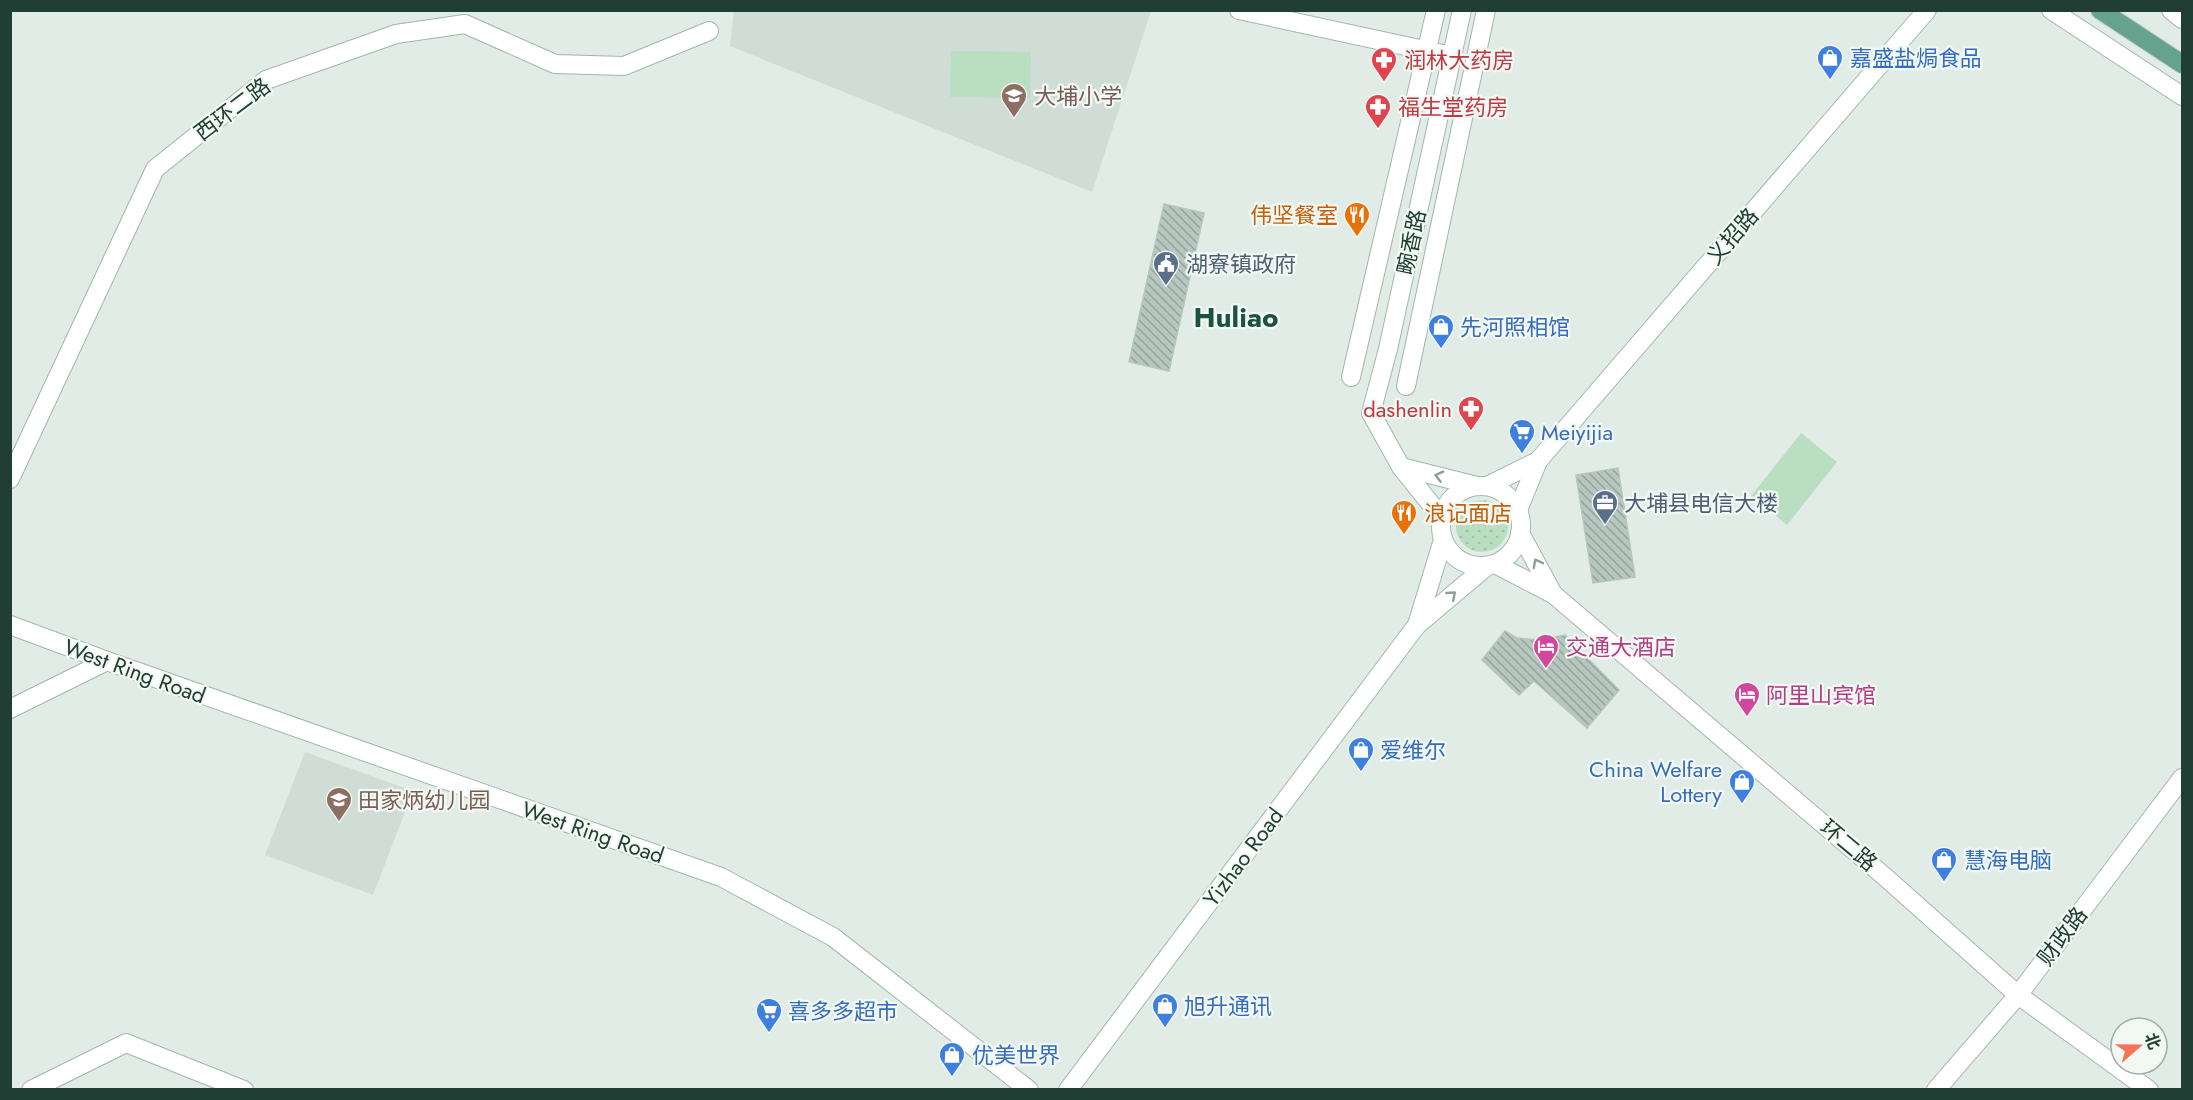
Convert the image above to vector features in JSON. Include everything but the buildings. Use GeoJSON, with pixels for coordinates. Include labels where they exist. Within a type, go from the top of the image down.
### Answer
{"type":"FeatureCollection","features":[{"type":"Feature","properties":{"kind":"main road"},"geometry":{"type":"LineString","coordinates":[[2100,10],[2182,64]]}},
{"type":"Feature","properties":{"kind":"main road"},"geometry":{"type":"LineString","coordinates":[[2119,10],[2182,52]]}},
{"type":"Feature","properties":{"kind":"street"},"geometry":{"type":"LineString","coordinates":[[1239,10],[1452,56]]}},
{"type":"Feature","properties":{"kind":"street"},"geometry":{"type":"LineString","coordinates":[[1351,377],[1436,10]]}},
{"type":"Feature","properties":{"kind":"street","name":"畹香路"},"geometry":{"type":"LineString","coordinates":[[1442,518],[1401,467],[1371,413],[1388,349],[1461,10]]}},
{"type":"Feature","properties":{"kind":"street"},"geometry":{"type":"LineString","coordinates":[[1406,386],[1486,10]]}},
{"type":"Feature","properties":{"kind":"street","name":"义招路"},"geometry":{"type":"LineString","coordinates":[[1538,461],[1927,10]]}},
{"type":"Feature","properties":{"kind":"street"},"geometry":{"type":"LineString","coordinates":[[2051,10],[2182,96]]}},
{"type":"Feature","properties":{"kind":"street"},"geometry":{"type":"LineString","coordinates":[[2170,10],[2182,19]]}},
{"type":"Feature","properties":{"kind":"street","name":"西环二路"},"geometry":{"type":"LineString","coordinates":[[10,479],[155,170],[266,80],[396,34],[465,24],[555,64],[624,66],[709,31]]}},
{"type":"Feature","properties":{"kind":"street"},"geometry":{"type":"LineString","coordinates":[[1418,625],[1443,540],[1442,518],[1450,500],[1459,492],[1482,486],[1538,461]]}},
{"type":"Feature","properties":{"kind":"street"},"geometry":{"type":"LineString","coordinates":[[1518,510],[1538,461]]}},
{"type":"Feature","properties":{"kind":"street"},"geometry":{"type":"LineString","coordinates":[[1401,467],[1495,488],[1506,494],[1518,510],[1522,528],[1513,551],[1504,560],[1491,565],[1418,625]]}},
{"type":"Feature","properties":{"kind":"street"},"geometry":{"type":"LineString","coordinates":[[1520,533],[1553,594]]}},
{"type":"Feature","properties":{"kind":"street"},"geometry":{"type":"LineString","coordinates":[[1443,540],[1456,558],[1467,564],[1491,565],[1553,594]]}},
{"type":"Feature","properties":{"kind":"street","name":"环二路"},"geometry":{"type":"LineString","coordinates":[[1553,594],[1884,876],[2018,995],[2149,1089]]}},
{"type":"Feature","properties":{"kind":"street","name":"West Ring Road"},"geometry":{"type":"LineString","coordinates":[[10,625],[721,877],[833,937],[1029,1089]]}},
{"type":"Feature","properties":{"kind":"street","name":"Yizhao Road"},"geometry":{"type":"LineString","coordinates":[[1068,1089],[1418,625]]}},
{"type":"Feature","properties":{"kind":"street"},"geometry":{"type":"LineString","coordinates":[[10,709],[107,661]]}},
{"type":"Feature","properties":{"kind":"street","name":"财政路"},"geometry":{"type":"LineString","coordinates":[[1936,1089],[2018,995],[2182,778]]}},
{"type":"Feature","properties":{"kind":"street"},"geometry":{"type":"LineString","coordinates":[[31,1089],[126,1043],[244,1089]]}},
{"type":"Feature","properties":{"kind":"shaded area","name":"大埔小学"},"geometry":{"type":"Polygon","coordinates":[[[734,11],[1151,11],[1092,192],[730,46],[734,11]]]}},
{"type":"Feature","properties":{"kind":"shaded area","name":"田家炳幼儿园"},"geometry":{"type":"Polygon","coordinates":[[[305,752],[413,791],[373,895],[265,855],[305,752]]]}},
{"type":"Feature","properties":{"kind":"green space"},"geometry":{"type":"Polygon","coordinates":[[[951,51],[1031,52],[1030,98],[950,97],[951,51]]]}},
{"type":"Feature","properties":{"kind":"green space"},"geometry":{"type":"Polygon","coordinates":[[[1801,433],[1837,462],[1787,525],[1751,496],[1801,433]]]}},
{"type":"Feature","properties":{"kind":"green space"},"geometry":{"type":"Polygon","coordinates":[[[1482,500],[1496,504],[1504,512],[1508,526],[1504,540],[1496,548],[1482,552],[1468,548],[1460,540],[1456,526],[1460,512],[1468,504],[1482,500]]]}},
{"type":"Feature","properties":{"kind":"place","name":"嘉盛盐焗食品"},"geometry":{"type":"Point","coordinates":[1830,81]}},
{"type":"Feature","properties":{"kind":"place","name":"润林大药房"},"geometry":{"type":"Point","coordinates":[1384,83]}},
{"type":"Feature","properties":{"kind":"place","name":"大埔小学"},"geometry":{"type":"Point","coordinates":[1014,119]}},
{"type":"Feature","properties":{"kind":"place","name":"福生堂药房"},"geometry":{"type":"Point","coordinates":[1378,130]}},
{"type":"Feature","properties":{"kind":"place","name":"伟坚餐室"},"geometry":{"type":"Point","coordinates":[1357,238]}},
{"type":"Feature","properties":{"kind":"place","name":"湖寮镇政府"},"geometry":{"type":"Point","coordinates":[1166,287]}},
{"type":"Feature","properties":{"kind":"place","name":"先河照相馆"},"geometry":{"type":"Point","coordinates":[1441,350]}},
{"type":"Feature","properties":{"kind":"place","name":"dashenlin"},"geometry":{"type":"Point","coordinates":[1471,432]}},
{"type":"Feature","properties":{"kind":"place","name":"Meiyijia"},"geometry":{"type":"Point","coordinates":[1522,455]}},
{"type":"Feature","properties":{"kind":"place","name":"大埔县电信大楼"},"geometry":{"type":"Point","coordinates":[1605,526]}},
{"type":"Feature","properties":{"kind":"place","name":"浪记面店"},"geometry":{"type":"Point","coordinates":[1404,536]}},
{"type":"Feature","properties":{"kind":"place","name":"交通大酒店"},"geometry":{"type":"Point","coordinates":[1546,670]}},
{"type":"Feature","properties":{"kind":"place","name":"阿里山宾馆"},"geometry":{"type":"Point","coordinates":[1747,718]}},
{"type":"Feature","properties":{"kind":"place","name":"爱维尔"},"geometry":{"type":"Point","coordinates":[1361,773]}},
{"type":"Feature","properties":{"kind":"place","name":"China Welfare Lottery"},"geometry":{"type":"Point","coordinates":[1742,805]}},
{"type":"Feature","properties":{"kind":"place","name":"田家炳幼儿园"},"geometry":{"type":"Point","coordinates":[339,823]}},
{"type":"Feature","properties":{"kind":"place","name":"慧海电脑"},"geometry":{"type":"Point","coordinates":[1944,883]}},
{"type":"Feature","properties":{"kind":"place","name":"旭升通讯"},"geometry":{"type":"Point","coordinates":[1165,1029]}},
{"type":"Feature","properties":{"kind":"place","name":"喜多多超市"},"geometry":{"type":"Point","coordinates":[769,1034]}},
{"type":"Feature","properties":{"kind":"place","name":"优美世界"},"geometry":{"type":"Point","coordinates":[952,1078]}},
{"type":"Feature","properties":{"kind":"district","name":"Huliao"},"geometry":{"type":"Point","coordinates":[1236,317]}}]}
